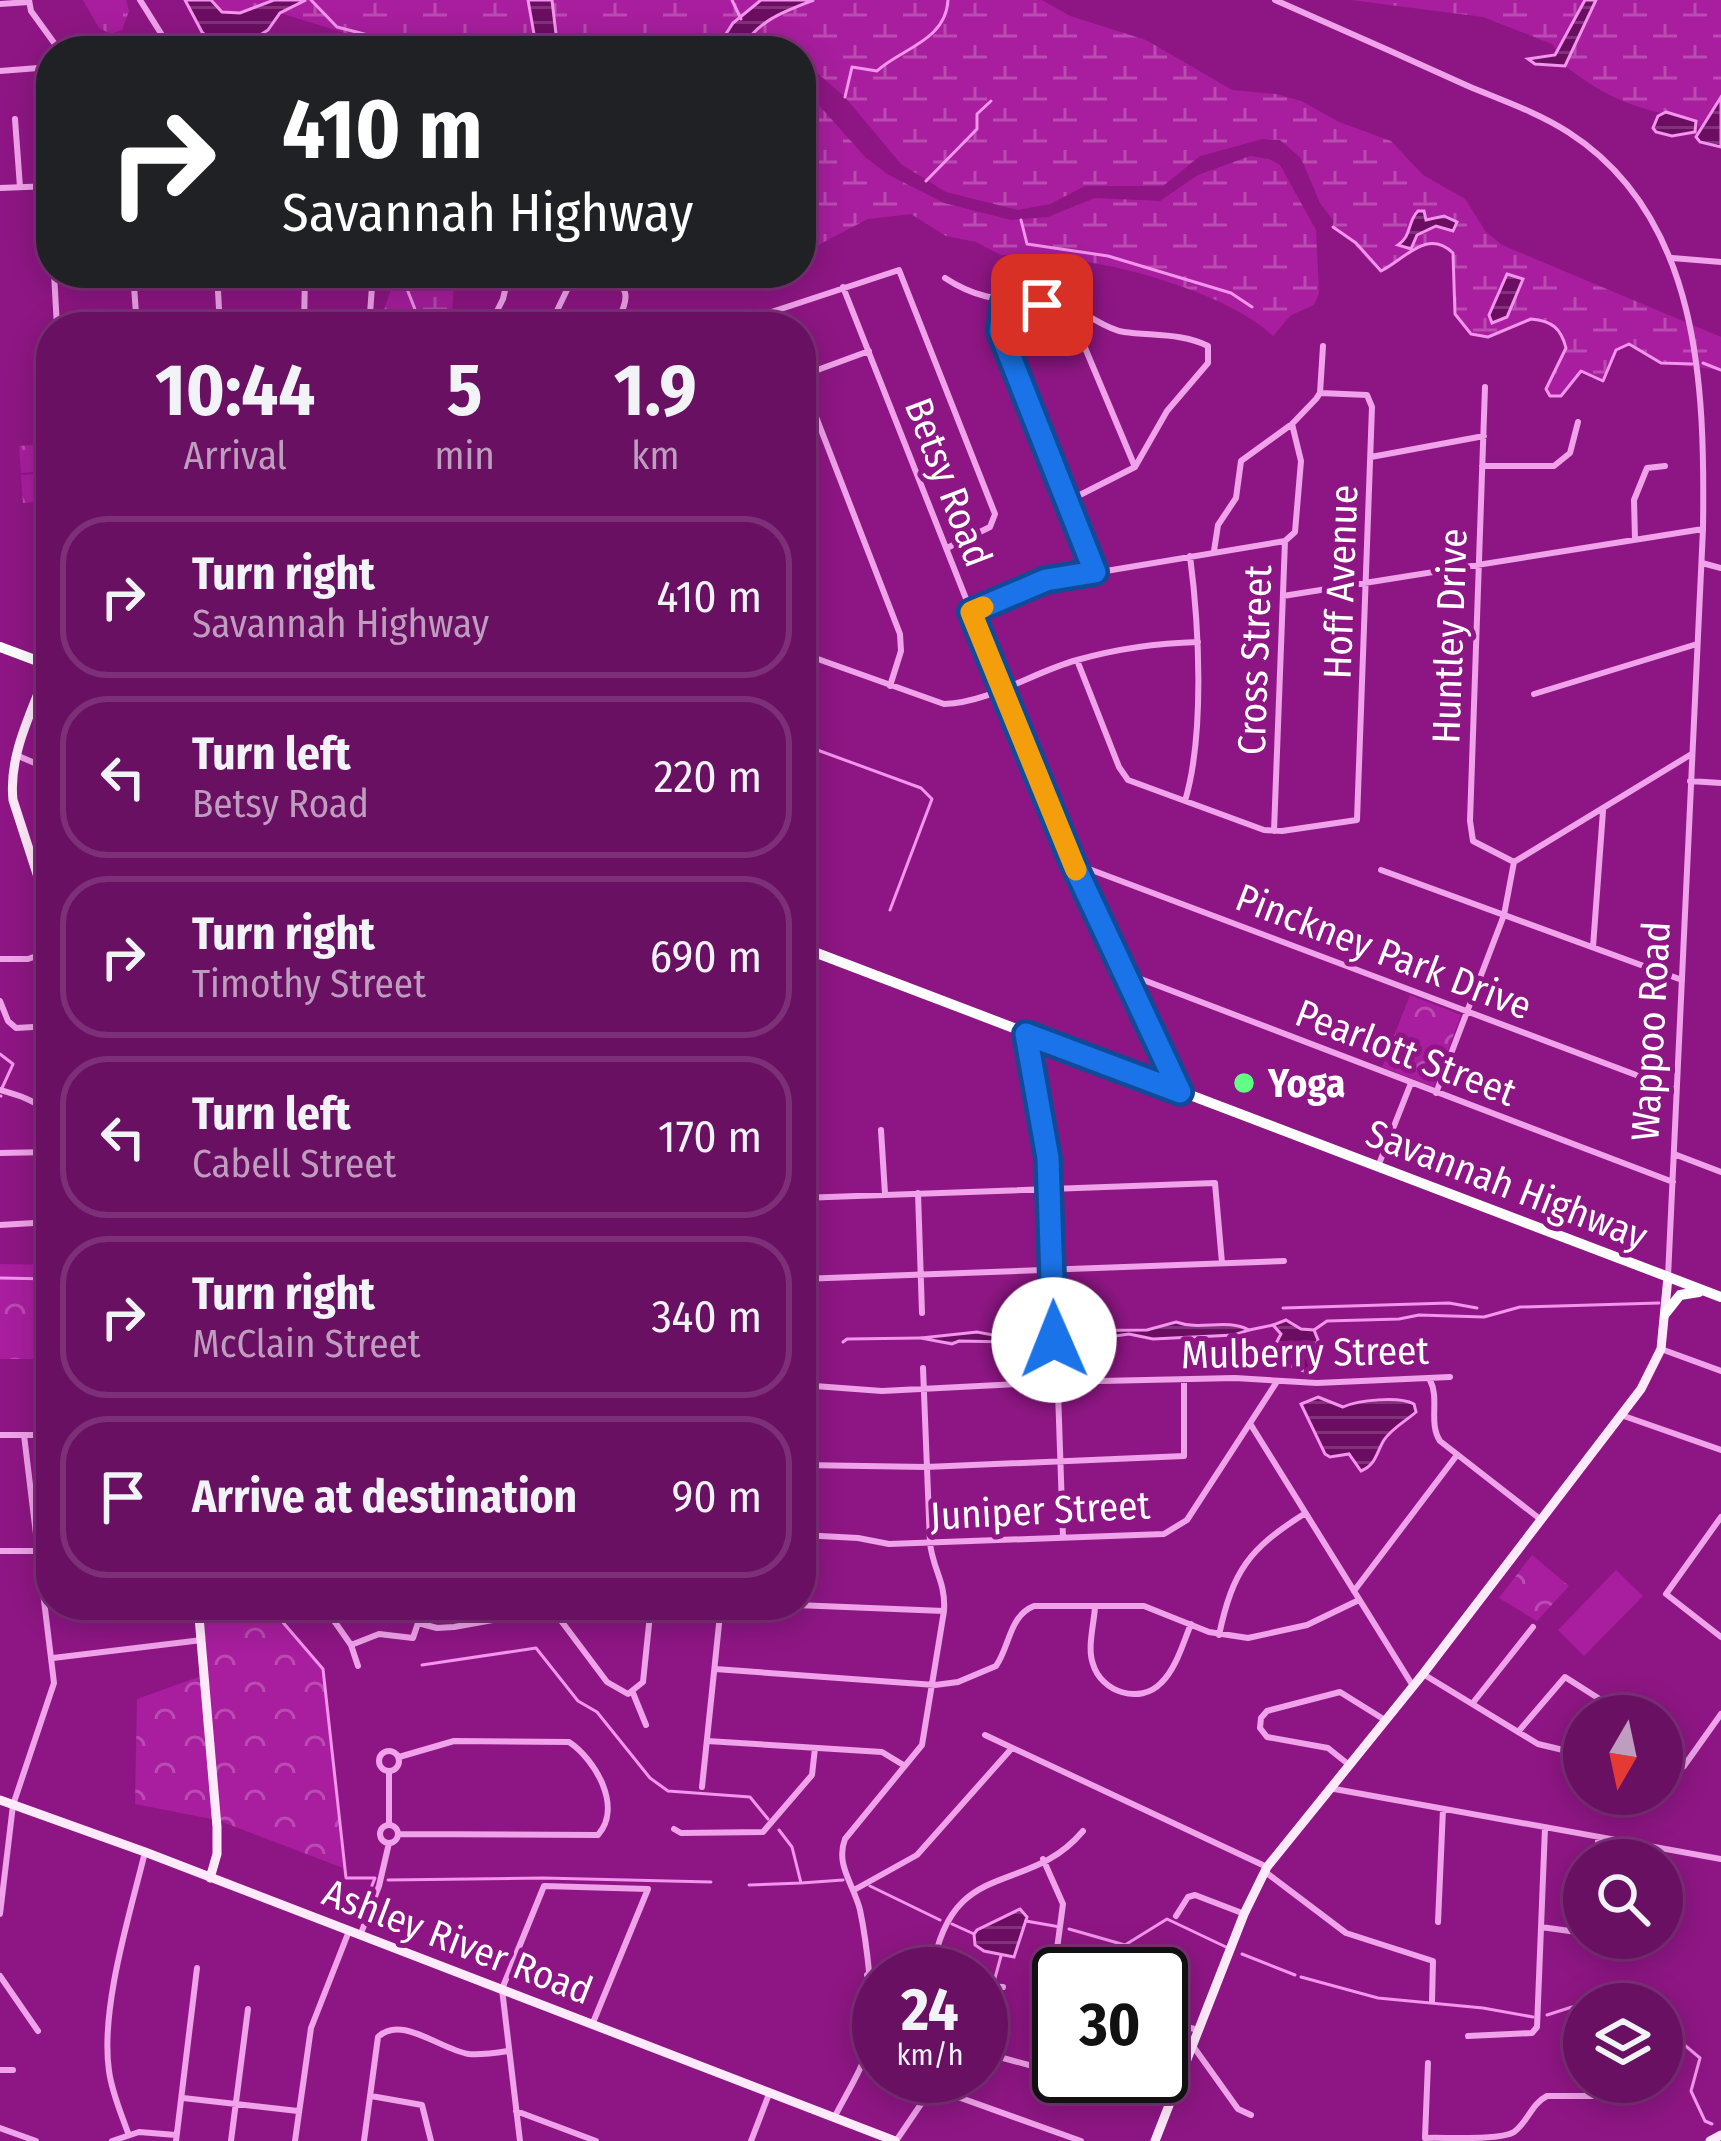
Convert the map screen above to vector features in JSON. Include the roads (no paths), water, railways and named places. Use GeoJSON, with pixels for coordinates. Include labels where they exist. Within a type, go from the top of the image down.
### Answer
{"type":"FeatureCollection","features":[{"type":"Feature","properties":{"kind":"highway"},"geometry":{"type":"LineString","coordinates":[[0,647],[36,661]]}},
{"type":"Feature","properties":{"kind":"highway","name":"Savannah Highway"},"geometry":{"type":"LineString","coordinates":[[816,953],[1715,1294]]}},
{"type":"Feature","properties":{"kind":"highway"},"geometry":{"type":"LineString","coordinates":[[1665,1314],[1680,1295],[1715,1294]]}},
{"type":"Feature","properties":{"kind":"main road"},"geometry":{"type":"LineString","coordinates":[[36,708],[16,755],[11,781],[36,870]]}},
{"type":"Feature","properties":{"kind":"main road","name":"Wappoo Road"},"geometry":{"type":"LineString","coordinates":[[1155,2141],[1265,1869],[1423,1674],[1641,1390],[1660,1349],[1668,1277]]}},
{"type":"Feature","properties":{"kind":"main road"},"geometry":{"type":"LineString","coordinates":[[199,1620],[218,1827],[210,1878]]}},
{"type":"Feature","properties":{"kind":"main road","name":"Ashley River Road"},"geometry":{"type":"LineString","coordinates":[[0,1800],[895,2141]]}},
{"type":"Feature","properties":{"kind":"main road"},"geometry":{"type":"LineString","coordinates":[[1710,2141],[1721,2135]]}},
{"type":"Feature","properties":{"kind":"street"},"geometry":{"type":"LineString","coordinates":[[140,0],[163,36]]}},
{"type":"Feature","properties":{"kind":"street","name":"Wappoo Road"},"geometry":{"type":"LineString","coordinates":[[1275,0],[1569,132],[1639,199],[1672,258],[1688,307],[1704,464],[1703,530],[1668,1277]]}},
{"type":"Feature","properties":{"kind":"street"},"geometry":{"type":"LineString","coordinates":[[0,4],[29,1],[51,36]]}},
{"type":"Feature","properties":{"kind":"street"},"geometry":{"type":"LineString","coordinates":[[0,71],[36,68]]}},
{"type":"Feature","properties":{"kind":"street"},"geometry":{"type":"LineString","coordinates":[[15,119],[20,188]]}},
{"type":"Feature","properties":{"kind":"street"},"geometry":{"type":"LineString","coordinates":[[0,188],[36,187]]}},
{"type":"Feature","properties":{"kind":"street"},"geometry":{"type":"LineString","coordinates":[[1672,258],[1721,260]]}},
{"type":"Feature","properties":{"kind":"street"},"geometry":{"type":"LineString","coordinates":[[770,312],[899,270],[995,514],[990,527],[946,549]]}},
{"type":"Feature","properties":{"kind":"street"},"geometry":{"type":"LineString","coordinates":[[945,278],[975,296],[1072,308],[1122,332],[1202,343],[1210,353],[1208,363],[1167,411],[1135,467],[1066,502]]}},
{"type":"Feature","properties":{"kind":"street","name":"Betsy Road"},"geometry":{"type":"LineString","coordinates":[[843,287],[1073,863],[1180,1092]]}},
{"type":"Feature","properties":{"kind":"street"},"geometry":{"type":"LineString","coordinates":[[1004,302],[1000,331],[1095,572]]}},
{"type":"Feature","properties":{"kind":"street"},"geometry":{"type":"LineString","coordinates":[[1088,317],[1083,343],[1135,467]]}},
{"type":"Feature","properties":{"kind":"street"},"geometry":{"type":"LineString","coordinates":[[1214,551],[1217,526],[1236,498],[1241,461],[1292,424],[1320,392],[1323,346]]}},
{"type":"Feature","properties":{"kind":"street"},"geometry":{"type":"LineString","coordinates":[[816,371],[869,351]]}},
{"type":"Feature","properties":{"kind":"street","name":"Huntley Drive"},"geometry":{"type":"LineString","coordinates":[[1485,387],[1470,821],[1473,841],[1514,862]]}},
{"type":"Feature","properties":{"kind":"street","name":"Hoff Avenue"},"geometry":{"type":"LineString","coordinates":[[1274,831],[1358,820],[1372,407],[1367,395],[1320,392]]}},
{"type":"Feature","properties":{"kind":"street"},"geometry":{"type":"LineString","coordinates":[[816,416],[900,634],[902,651],[890,686]]}},
{"type":"Feature","properties":{"kind":"street"},"geometry":{"type":"LineString","coordinates":[[1482,466],[1554,466],[1570,453],[1578,422]]}},
{"type":"Feature","properties":{"kind":"street","name":"Cross Street"},"geometry":{"type":"LineString","coordinates":[[1274,831],[1285,541],[1295,532],[1301,461],[1292,424]]}},
{"type":"Feature","properties":{"kind":"street"},"geometry":{"type":"LineString","coordinates":[[1371,457],[1484,436]]}},
{"type":"Feature","properties":{"kind":"street"},"geometry":{"type":"LineString","coordinates":[[1635,539],[1638,484],[1647,468],[1664,466]]}},
{"type":"Feature","properties":{"kind":"street"},"geometry":{"type":"LineString","coordinates":[[1283,596],[1703,530]]}},
{"type":"Feature","properties":{"kind":"street"},"geometry":{"type":"LineString","coordinates":[[971,612],[1046,580],[1285,541]]}},
{"type":"Feature","properties":{"kind":"street"},"geometry":{"type":"LineString","coordinates":[[1185,801],[1194,757],[1198,642],[1190,556]]}},
{"type":"Feature","properties":{"kind":"street"},"geometry":{"type":"LineString","coordinates":[[1702,563],[1721,568]]}},
{"type":"Feature","properties":{"kind":"street"},"geometry":{"type":"LineString","coordinates":[[816,659],[944,704],[965,702],[1077,660],[1198,642]]}},
{"type":"Feature","properties":{"kind":"street"},"geometry":{"type":"LineString","coordinates":[[1534,694],[1698,643]]}},
{"type":"Feature","properties":{"kind":"street"},"geometry":{"type":"LineString","coordinates":[[1077,660],[1124,776],[1274,831]]}},
{"type":"Feature","properties":{"kind":"street"},"geometry":{"type":"LineString","coordinates":[[1436,1093],[1504,915],[1514,862],[1691,754]]}},
{"type":"Feature","properties":{"kind":"street"},"geometry":{"type":"LineString","coordinates":[[16,755],[36,764]]}},
{"type":"Feature","properties":{"kind":"street"},"geometry":{"type":"LineString","coordinates":[[1690,781],[1721,783]]}},
{"type":"Feature","properties":{"kind":"street"},"geometry":{"type":"LineString","coordinates":[[1593,947],[1603,811]]}},
{"type":"Feature","properties":{"kind":"street","name":"Pinckney Park Drive"},"geometry":{"type":"LineString","coordinates":[[1073,863],[1676,1090]]}},
{"type":"Feature","properties":{"kind":"street"},"geometry":{"type":"LineString","coordinates":[[1381,870],[1683,980]]}},
{"type":"Feature","properties":{"kind":"street"},"geometry":{"type":"LineString","coordinates":[[0,959],[36,956]]}},
{"type":"Feature","properties":{"kind":"street","name":"Pearlott Street"},"geometry":{"type":"LineString","coordinates":[[1121,972],[1672,1181]]}},
{"type":"Feature","properties":{"kind":"street"},"geometry":{"type":"LineString","coordinates":[[0,1001],[16,1028],[36,1027]]}},
{"type":"Feature","properties":{"kind":"street"},"geometry":{"type":"LineString","coordinates":[[1026,1034],[1051,1188],[1063,1537]]}},
{"type":"Feature","properties":{"kind":"street"},"geometry":{"type":"LineString","coordinates":[[1377,1167],[1411,1084]]}},
{"type":"Feature","properties":{"kind":"street"},"geometry":{"type":"LineString","coordinates":[[0,1090],[36,1104]]}},
{"type":"Feature","properties":{"kind":"street"},"geometry":{"type":"LineString","coordinates":[[881,1130],[885,1194]]}},
{"type":"Feature","properties":{"kind":"street"},"geometry":{"type":"LineString","coordinates":[[0,1153],[36,1152]]}},
{"type":"Feature","properties":{"kind":"street"},"geometry":{"type":"LineString","coordinates":[[1674,1154],[1720,1169]]}},
{"type":"Feature","properties":{"kind":"street"},"geometry":{"type":"LineString","coordinates":[[816,1197],[1215,1183],[1222,1263]]}},
{"type":"Feature","properties":{"kind":"street"},"geometry":{"type":"LineString","coordinates":[[918,1193],[922,1313]]}},
{"type":"Feature","properties":{"kind":"street"},"geometry":{"type":"LineString","coordinates":[[0,1225],[36,1223]]}},
{"type":"Feature","properties":{"kind":"street"},"geometry":{"type":"LineString","coordinates":[[816,1278],[1284,1261]]}},
{"type":"Feature","properties":{"kind":"street"},"geometry":{"type":"LineString","coordinates":[[1660,1349],[1721,1371]]}},
{"type":"Feature","properties":{"kind":"street"},"geometry":{"type":"LineString","coordinates":[[864,1947],[861,1915],[841,1862],[842,1850],[845,1839],[922,1745],[944,1611],[946,1589],[930,1543],[923,1368]]}},
{"type":"Feature","properties":{"kind":"street","name":"Mulberry Street"},"geometry":{"type":"LineString","coordinates":[[816,1386],[882,1391],[1056,1382],[1235,1378],[1276,1383],[1450,1377]]}},
{"type":"Feature","properties":{"kind":"street"},"geometry":{"type":"LineString","coordinates":[[1427,1378],[1434,1387],[1434,1431],[1457,1455],[1542,1520]]}},
{"type":"Feature","properties":{"kind":"street"},"geometry":{"type":"LineString","coordinates":[[816,1465],[926,1467],[1184,1456],[1184,1381]]}},
{"type":"Feature","properties":{"kind":"street","name":"Juniper Street"},"geometry":{"type":"LineString","coordinates":[[816,1536],[890,1544],[1164,1534],[1179,1527],[1276,1383]]}},
{"type":"Feature","properties":{"kind":"street"},"geometry":{"type":"LineString","coordinates":[[1621,1415],[1721,1450]]}},
{"type":"Feature","properties":{"kind":"street"},"geometry":{"type":"LineString","coordinates":[[1251,1425],[1413,1686]]}},
{"type":"Feature","properties":{"kind":"street"},"geometry":{"type":"LineString","coordinates":[[0,1435],[36,1435]]}},
{"type":"Feature","properties":{"kind":"street"},"geometry":{"type":"LineString","coordinates":[[24,1435],[36,1528]]}},
{"type":"Feature","properties":{"kind":"street"},"geometry":{"type":"LineString","coordinates":[[715,1669],[935,1685],[958,1682],[996,1666],[1016,1620],[1026,1609],[1040,1605],[1144,1606],[1219,1635],[1248,1638],[1307,1624],[1356,1596],[1457,1455]]}},
{"type":"Feature","properties":{"kind":"street"},"geometry":{"type":"LineString","coordinates":[[1219,1635],[1228,1592],[1243,1566],[1273,1534],[1304,1514]]}},
{"type":"Feature","properties":{"kind":"street"},"geometry":{"type":"LineString","coordinates":[[1720,1522],[1666,1594],[1721,1637]]}},
{"type":"Feature","properties":{"kind":"street"},"geometry":{"type":"LineString","coordinates":[[0,1551],[36,1551]]}},
{"type":"Feature","properties":{"kind":"street"},"geometry":{"type":"LineString","coordinates":[[816,1606],[944,1611]]}},
{"type":"Feature","properties":{"kind":"street"},"geometry":{"type":"LineString","coordinates":[[1095,1607],[1093,1665],[1104,1682],[1134,1696],[1165,1680],[1191,1624]]}},
{"type":"Feature","properties":{"kind":"street"},"geometry":{"type":"LineString","coordinates":[[0,1915],[13,1805],[53,1692],[47,1620]]}},
{"type":"Feature","properties":{"kind":"street"},"geometry":{"type":"LineString","coordinates":[[334,1620],[351,1645],[358,1666]]}},
{"type":"Feature","properties":{"kind":"street"},"geometry":{"type":"LineString","coordinates":[[351,1645],[379,1634],[413,1638],[419,1620]]}},
{"type":"Feature","properties":{"kind":"street"},"geometry":{"type":"LineString","coordinates":[[418,1623],[443,1628],[492,1620]]}},
{"type":"Feature","properties":{"kind":"street"},"geometry":{"type":"LineString","coordinates":[[561,1620],[607,1682],[621,1692],[633,1693]]}},
{"type":"Feature","properties":{"kind":"street"},"geometry":{"type":"LineString","coordinates":[[633,1693],[643,1682],[649,1620]]}},
{"type":"Feature","properties":{"kind":"street"},"geometry":{"type":"LineString","coordinates":[[702,1787],[720,1620]]}},
{"type":"Feature","properties":{"kind":"street"},"geometry":{"type":"LineString","coordinates":[[1472,1704],[1533,1627]]}},
{"type":"Feature","properties":{"kind":"street"},"geometry":{"type":"LineString","coordinates":[[52,1658],[202,1640]]}},
{"type":"Feature","properties":{"kind":"street"},"geometry":{"type":"LineString","coordinates":[[1423,1674],[1518,1732],[1563,1751]]}},
{"type":"Feature","properties":{"kind":"street"},"geometry":{"type":"LineString","coordinates":[[1518,1732],[1565,1677],[1593,1695]]}},
{"type":"Feature","properties":{"kind":"street"},"geometry":{"type":"LineString","coordinates":[[1348,1765],[1331,1750],[1267,1737],[1261,1718],[1267,1711],[1340,1692],[1385,1720]]}},
{"type":"Feature","properties":{"kind":"street"},"geometry":{"type":"LineString","coordinates":[[633,1693],[646,1725]]}},
{"type":"Feature","properties":{"kind":"street"},"geometry":{"type":"LineString","coordinates":[[1683,1767],[1721,1714]]}},
{"type":"Feature","properties":{"kind":"street"},"geometry":{"type":"LineString","coordinates":[[985,1735],[1265,1869],[1346,1934],[1433,1961],[1432,2001]]}},
{"type":"Feature","properties":{"kind":"street"},"geometry":{"type":"LineString","coordinates":[[295,2141],[311,2027],[380,1886],[388,1843],[398,1834],[598,1835],[605,1827],[601,1775],[569,1742],[454,1741],[399,1757],[388,1751],[380,1756],[380,1767],[389,1772]]}},
{"type":"Feature","properties":{"kind":"street"},"geometry":{"type":"LineString","coordinates":[[707,1741],[882,1752],[905,1766]]}},
{"type":"Feature","properties":{"kind":"street"},"geometry":{"type":"LineString","coordinates":[[674,1829],[681,1833],[764,1832],[812,1775],[815,1748]]}},
{"type":"Feature","properties":{"kind":"street"},"geometry":{"type":"LineString","coordinates":[[854,1890],[917,1855],[1012,1748]]}},
{"type":"Feature","properties":{"kind":"street"},"geometry":{"type":"LineString","coordinates":[[389,1772],[398,1767],[399,1757]]}},
{"type":"Feature","properties":{"kind":"street"},"geometry":{"type":"LineString","coordinates":[[389,1772],[389,1825],[398,1834]]}},
{"type":"Feature","properties":{"kind":"street"},"geometry":{"type":"LineString","coordinates":[[1329,1788],[1721,1859]]}},
{"type":"Feature","properties":{"kind":"street"},"geometry":{"type":"LineString","coordinates":[[1438,1922],[1443,1809]]}},
{"type":"Feature","properties":{"kind":"street"},"geometry":{"type":"LineString","coordinates":[[388,1843],[380,1835],[389,1825]]}},
{"type":"Feature","properties":{"kind":"street"},"geometry":{"type":"LineString","coordinates":[[1468,2036],[1535,2032],[1545,1828]]}},
{"type":"Feature","properties":{"kind":"street"},"geometry":{"type":"LineString","coordinates":[[938,1947],[945,1922],[962,1901],[1073,1843],[1083,1831]]}},
{"type":"Feature","properties":{"kind":"street"},"geometry":{"type":"LineString","coordinates":[[128,2134],[115,2096],[108,2049],[116,1975],[145,1852]]}},
{"type":"Feature","properties":{"kind":"street"},"geometry":{"type":"LineString","coordinates":[[1043,1859],[1063,1904],[1057,1947]]}},
{"type":"Feature","properties":{"kind":"street"},"geometry":{"type":"LineString","coordinates":[[520,2141],[502,1989],[544,1886],[645,1888],[648,1894],[592,2025]]}},
{"type":"Feature","properties":{"kind":"street"},"geometry":{"type":"LineString","coordinates":[[1176,1916],[1188,1897],[1195,1895],[1244,1914]]}},
{"type":"Feature","properties":{"kind":"street"},"geometry":{"type":"LineString","coordinates":[[1541,1927],[1563,1930]]}},
{"type":"Feature","properties":{"kind":"street"},"geometry":{"type":"LineString","coordinates":[[112,2141],[128,2134],[176,2138],[196,1968]]}},
{"type":"Feature","properties":{"kind":"street"},"geometry":{"type":"LineString","coordinates":[[0,1976],[38,2031]]}},
{"type":"Feature","properties":{"kind":"street"},"geometry":{"type":"LineString","coordinates":[[231,2141],[248,2009]]}},
{"type":"Feature","properties":{"kind":"street"},"geometry":{"type":"LineString","coordinates":[[364,2141],[378,2037],[392,2027],[462,2052],[508,2050]]}},
{"type":"Feature","properties":{"kind":"street"},"geometry":{"type":"LineString","coordinates":[[1188,2027],[1198,2030]]}},
{"type":"Feature","properties":{"kind":"street"},"geometry":{"type":"LineString","coordinates":[[1192,2045],[1238,2109],[1251,2115]]}},
{"type":"Feature","properties":{"kind":"street"},"geometry":{"type":"LineString","coordinates":[[1428,2063],[1425,2139],[1506,2135],[1518,2129],[1543,2097],[1563,2097]]}},
{"type":"Feature","properties":{"kind":"street"},"geometry":{"type":"LineString","coordinates":[[0,2070],[13,2070]]}},
{"type":"Feature","properties":{"kind":"street"},"geometry":{"type":"LineString","coordinates":[[834,2118],[852,2080]]}},
{"type":"Feature","properties":{"kind":"street"},"geometry":{"type":"LineString","coordinates":[[751,2141],[769,2094]]}},
{"type":"Feature","properties":{"kind":"street"},"geometry":{"type":"LineString","coordinates":[[371,2096],[422,2105],[430,2141]]}},
{"type":"Feature","properties":{"kind":"street"},"geometry":{"type":"LineString","coordinates":[[181,2098],[298,2111]]}},
{"type":"Feature","properties":{"kind":"street"},"geometry":{"type":"LineString","coordinates":[[895,2141],[922,2103]]}},
{"type":"Feature","properties":{"kind":"street"},"geometry":{"type":"LineString","coordinates":[[975,2103],[1081,2141]]}},
{"type":"Feature","properties":{"kind":"street"},"geometry":{"type":"LineString","coordinates":[[516,2111],[596,2141]]}},
{"type":"Feature","properties":{"kind":"street"},"geometry":{"type":"LineString","coordinates":[[0,2128],[36,2141]]}},
{"type":"Feature","properties":{"kind":"waterway"},"geometry":{"type":"LineString","coordinates":[[311,0],[337,27],[369,36]]}},
{"type":"Feature","properties":{"kind":"waterway"},"geometry":{"type":"LineString","coordinates":[[732,0],[741,19]]}},
{"type":"Feature","properties":{"kind":"waterway"},"geometry":{"type":"LineString","coordinates":[[845,97],[852,67],[877,71],[920,43],[939,25],[948,0]]}},
{"type":"Feature","properties":{"kind":"waterway"},"geometry":{"type":"LineString","coordinates":[[926,181],[977,129],[977,114],[991,101]]}},
{"type":"Feature","properties":{"kind":"waterway"},"geometry":{"type":"LineString","coordinates":[[1021,220],[1027,244],[1108,256],[1231,293],[1252,307]]}},
{"type":"Feature","properties":{"kind":"waterway"},"geometry":{"type":"LineString","coordinates":[[1333,227],[1356,243],[1381,271],[1425,245],[1443,246],[1453,253],[1455,314],[1471,334],[1488,337],[1531,319],[1555,327],[1566,348],[1546,389],[1550,396],[1561,396],[1581,371],[1603,381],[1616,350],[1629,344],[1661,363],[1692,364]]}},
{"type":"Feature","properties":{"kind":"waterway"},"geometry":{"type":"LineString","coordinates":[[407,288],[416,312]]}},
{"type":"Feature","properties":{"kind":"waterway"},"geometry":{"type":"LineString","coordinates":[[1703,363],[1721,370]]}},
{"type":"Feature","properties":{"kind":"waterway"},"geometry":{"type":"LineString","coordinates":[[816,750],[921,788],[932,799],[890,910]]}},
{"type":"Feature","properties":{"kind":"waterway"},"geometry":{"type":"LineString","coordinates":[[0,1054],[13,1064],[2,1088]]}},
{"type":"Feature","properties":{"kind":"waterway"},"geometry":{"type":"LineString","coordinates":[[0,1278],[36,1279]]}},
{"type":"Feature","properties":{"kind":"waterway"},"geometry":{"type":"LineString","coordinates":[[1283,1308],[1449,1303],[1477,1308]]}},
{"type":"Feature","properties":{"kind":"waterway"},"geometry":{"type":"LineString","coordinates":[[1314,1330],[1327,1321],[1419,1315],[1484,1317],[1520,1307],[1659,1303]]}},
{"type":"Feature","properties":{"kind":"waterway"},"geometry":{"type":"LineString","coordinates":[[1249,1330],[1273,1325]]}},
{"type":"Feature","properties":{"kind":"waterway"},"geometry":{"type":"LineString","coordinates":[[843,1342],[921,1338]]}},
{"type":"Feature","properties":{"kind":"waterway"},"geometry":{"type":"LineString","coordinates":[[281,1620],[323,1669],[346,1878],[375,1878],[369,1893]]}},
{"type":"Feature","properties":{"kind":"waterway"},"geometry":{"type":"LineString","coordinates":[[422,1665],[536,1648],[578,1701],[597,1712],[650,1778],[668,1791],[750,1797],[768,1819]]}},
{"type":"Feature","properties":{"kind":"waterway"},"geometry":{"type":"LineString","coordinates":[[779,1830],[792,1847],[801,1883],[843,1880]]}},
{"type":"Feature","properties":{"kind":"waterway"},"geometry":{"type":"LineString","coordinates":[[388,1880],[711,1882]]}},
{"type":"Feature","properties":{"kind":"waterway"},"geometry":{"type":"LineString","coordinates":[[749,1885],[801,1883]]}},
{"type":"Feature","properties":{"kind":"waterway"},"geometry":{"type":"LineString","coordinates":[[870,1886],[940,1920]]}},
{"type":"Feature","properties":{"kind":"waterway"},"geometry":{"type":"LineString","coordinates":[[1069,1929],[1125,1945],[1167,1919],[1226,1947]]}},
{"type":"Feature","properties":{"kind":"waterway"},"geometry":{"type":"LineString","coordinates":[[1026,1921],[1060,1927]]}},
{"type":"Feature","properties":{"kind":"waterway"},"geometry":{"type":"LineString","coordinates":[[952,1924],[974,1934]]}},
{"type":"Feature","properties":{"kind":"waterway"},"geometry":{"type":"LineString","coordinates":[[1242,1954],[1295,1975]]}},
{"type":"Feature","properties":{"kind":"waterway"},"geometry":{"type":"LineString","coordinates":[[1301,1977],[1378,1998],[1533,2017]]}},
{"type":"Feature","properties":{"kind":"waterway"},"geometry":{"type":"LineString","coordinates":[[1547,2015],[1563,2010]]}},
{"type":"Feature","properties":{"kind":"waterway"},"geometry":{"type":"LineString","coordinates":[[1683,2044],[1700,2058],[1691,2091],[1705,2121],[1712,2124]]}},
{"type":"Feature","properties":{"kind":"place","name":"Yoga"},"geometry":{"type":"Point","coordinates":[1244,1083]}}]}
